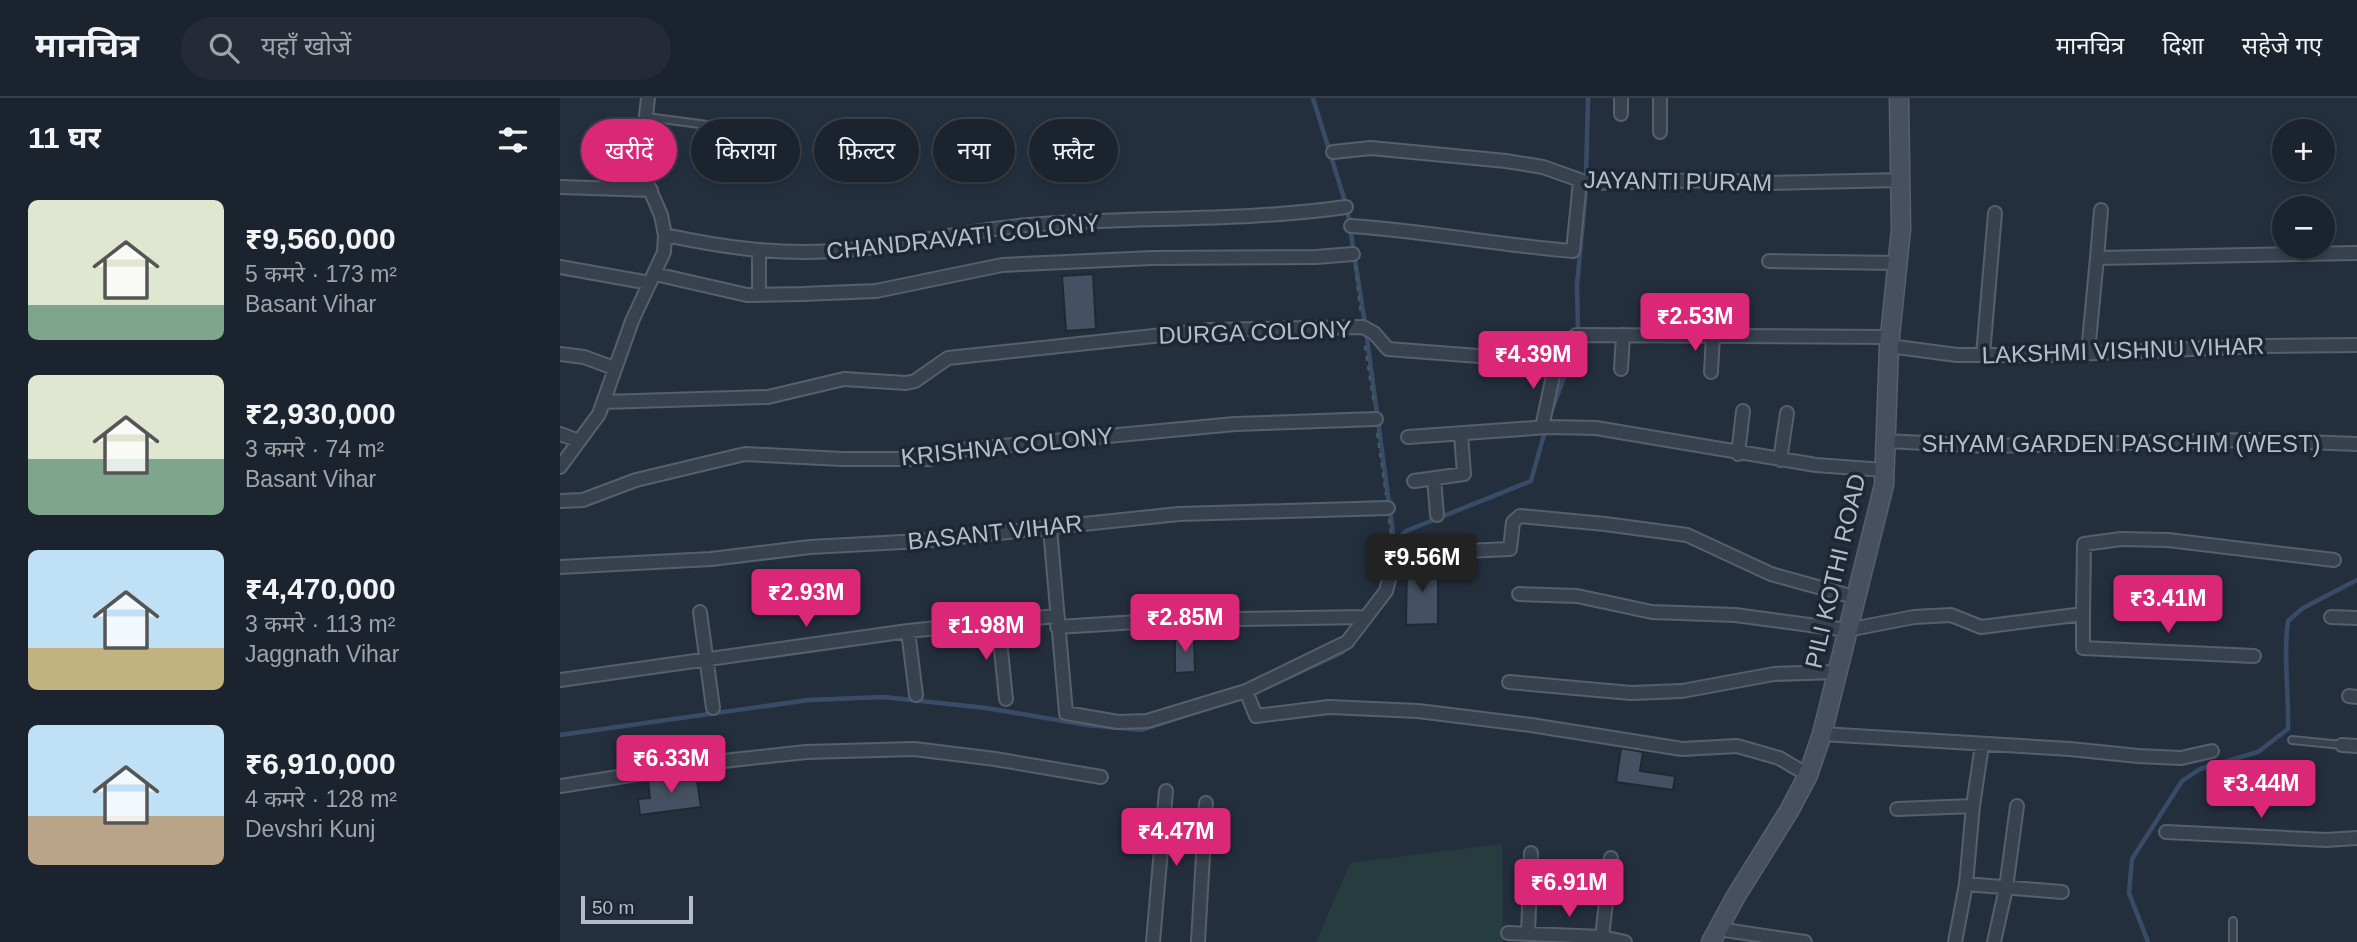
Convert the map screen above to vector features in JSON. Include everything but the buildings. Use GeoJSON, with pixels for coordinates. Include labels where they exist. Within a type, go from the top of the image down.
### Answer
{"type":"FeatureCollection","features":[{"type":"Feature","properties":{"kind":"street"},"geometry":{"type":"LineString","coordinates":[[560,467],[598,414],[632,321],[664,252],[666,235],[661,215],[640,167],[648,98]]}},
{"type":"Feature","properties":{"kind":"street"},"geometry":{"type":"LineString","coordinates":[[1621,98],[1621,114]]}},
{"type":"Feature","properties":{"kind":"street"},"geometry":{"type":"LineString","coordinates":[[1660,98],[1660,132]]}},
{"type":"Feature","properties":{"kind":"street","name":"PILI KOTHI ROAD"},"geometry":{"type":"LineString","coordinates":[[1715,936],[1808,775],[1822,734],[1884,485],[1889,341],[1898,263],[1902,180],[1899,98]]}},
{"type":"Feature","properties":{"kind":"street","name":"JAYANTI PURAM"},"geometry":{"type":"LineString","coordinates":[[1333,152],[1371,148],[1506,161],[1544,167],[1580,181],[1715,180],[1768,183],[1902,180]]}},
{"type":"Feature","properties":{"kind":"street"},"geometry":{"type":"LineString","coordinates":[[1351,226],[1394,229],[1517,247],[1573,251],[1580,181]]}},
{"type":"Feature","properties":{"kind":"street"},"geometry":{"type":"LineString","coordinates":[[560,187],[651,190]]}},
{"type":"Feature","properties":{"kind":"street","name":"CHANDRAVATI COLONY"},"geometry":{"type":"LineString","coordinates":[[666,235],[759,252],[832,252],[892,246],[1028,225],[1297,214],[1346,207]]}},
{"type":"Feature","properties":{"kind":"street"},"geometry":{"type":"LineString","coordinates":[[2088,352],[2101,210]]}},
{"type":"Feature","properties":{"kind":"street"},"geometry":{"type":"LineString","coordinates":[[1983,355],[1995,213]]}},
{"type":"Feature","properties":{"kind":"street"},"geometry":{"type":"LineString","coordinates":[[759,252],[759,295]]}},
{"type":"Feature","properties":{"kind":"street"},"geometry":{"type":"LineString","coordinates":[[2097,258],[2357,253]]}},
{"type":"Feature","properties":{"kind":"street"},"geometry":{"type":"LineString","coordinates":[[560,267],[759,295],[876,291],[1002,265],[1152,258],[1316,257],[1353,254]]}},
{"type":"Feature","properties":{"kind":"street"},"geometry":{"type":"LineString","coordinates":[[1769,261],[1898,263]]}},
{"type":"Feature","properties":{"kind":"street","name":"DURGA COLONY"},"geometry":{"type":"LineString","coordinates":[[603,402],[768,397],[844,379],[905,383],[915,380],[948,358],[1186,332],[1309,326],[1363,327],[1374,333],[1388,349],[1556,362]]}},
{"type":"Feature","properties":{"kind":"street"},"geometry":{"type":"LineString","coordinates":[[1542,427],[1556,362],[1565,362],[1568,359],[1572,340],[1576,335],[1889,341]]}},
{"type":"Feature","properties":{"kind":"street"},"geometry":{"type":"LineString","coordinates":[[1621,369],[1623,335]]}},
{"type":"Feature","properties":{"kind":"street"},"geometry":{"type":"LineString","coordinates":[[1711,372],[1713,336]]}},
{"type":"Feature","properties":{"kind":"street","name":"LAKSHMI VISHNU VIHAR"},"geometry":{"type":"LineString","coordinates":[[1889,341],[1957,355],[2048,355],[2357,345]]}},
{"type":"Feature","properties":{"kind":"street"},"geometry":{"type":"LineString","coordinates":[[560,354],[584,357],[614,368]]}},
{"type":"Feature","properties":{"kind":"street"},"geometry":{"type":"LineString","coordinates":[[1738,454],[1743,411]]}},
{"type":"Feature","properties":{"kind":"street"},"geometry":{"type":"LineString","coordinates":[[1780,460],[1787,412]]}},
{"type":"Feature","properties":{"kind":"street","name":"KRISHNA COLONY"},"geometry":{"type":"LineString","coordinates":[[560,501],[583,500],[636,480],[745,454],[842,459],[930,459],[948,451],[1066,438],[1235,424],[1376,419]]}},
{"type":"Feature","properties":{"kind":"street"},"geometry":{"type":"LineString","coordinates":[[1408,437],[1542,427],[1596,428],[1816,466],[1884,470]]}},
{"type":"Feature","properties":{"kind":"street"},"geometry":{"type":"LineString","coordinates":[[560,434],[579,441]]}},
{"type":"Feature","properties":{"kind":"street"},"geometry":{"type":"LineString","coordinates":[[1414,481],[1464,474],[1461,434]]}},
{"type":"Feature","properties":{"kind":"street","name":"SHYAM GARDEN PASCHIM (WEST)"},"geometry":{"type":"LineString","coordinates":[[1885,441],[1987,446],[2251,440],[2357,444]]}},
{"type":"Feature","properties":{"kind":"street"},"geometry":{"type":"LineString","coordinates":[[1434,478],[1437,514]]}},
{"type":"Feature","properties":{"kind":"street","name":"BASANT VIHAR"},"geometry":{"type":"LineString","coordinates":[[560,567],[711,559],[810,547],[921,541],[1179,514],[1388,508]]}},
{"type":"Feature","properties":{"kind":"street"},"geometry":{"type":"LineString","coordinates":[[1465,551],[1510,550],[1513,522],[1520,516],[1605,524],[1687,535],[1771,574],[1854,597]]}},
{"type":"Feature","properties":{"kind":"street"},"geometry":{"type":"LineString","coordinates":[[1050,528],[1066,713],[1118,722],[1147,721],[1246,691],[1347,642],[1386,591],[1393,564]]}},
{"type":"Feature","properties":{"kind":"street"},"geometry":{"type":"LineString","coordinates":[[2254,656],[2083,648],[2084,544],[2121,539],[2168,540],[2333,560]]}},
{"type":"Feature","properties":{"kind":"street"},"geometry":{"type":"LineString","coordinates":[[1520,594],[1577,596],[1652,612],[1735,615],[1847,630],[1914,617],[1951,615],[1981,627],[2083,614]]}},
{"type":"Feature","properties":{"kind":"street"},"geometry":{"type":"LineString","coordinates":[[700,612],[713,708]]}},
{"type":"Feature","properties":{"kind":"street"},"geometry":{"type":"LineString","coordinates":[[560,680],[908,631],[998,621],[1365,617]]}},
{"type":"Feature","properties":{"kind":"street"},"geometry":{"type":"LineString","coordinates":[[2332,617],[2357,618]]}},
{"type":"Feature","properties":{"kind":"street"},"geometry":{"type":"LineString","coordinates":[[998,621],[1006,699]]}},
{"type":"Feature","properties":{"kind":"street"},"geometry":{"type":"LineString","coordinates":[[908,631],[916,695]]}},
{"type":"Feature","properties":{"kind":"street"},"geometry":{"type":"LineString","coordinates":[[1509,682],[1631,693],[1682,691],[1774,674],[1836,672]]}},
{"type":"Feature","properties":{"kind":"street"},"geometry":{"type":"LineString","coordinates":[[1246,691],[1256,716],[1329,707],[1418,711],[1531,725],[1682,749],[1737,746],[1779,758],[1808,775]]}},
{"type":"Feature","properties":{"kind":"street"},"geometry":{"type":"LineString","coordinates":[[1822,734],[2181,758],[2213,751]]}},
{"type":"Feature","properties":{"kind":"street"},"geometry":{"type":"LineString","coordinates":[[1955,942],[1966,884],[1982,745]]}},
{"type":"Feature","properties":{"kind":"street"},"geometry":{"type":"LineString","coordinates":[[2342,745],[2357,746]]}},
{"type":"Feature","properties":{"kind":"street"},"geometry":{"type":"LineString","coordinates":[[560,786],[714,762],[806,752],[914,749],[995,759],[1101,777]]}},
{"type":"Feature","properties":{"kind":"street"},"geometry":{"type":"LineString","coordinates":[[1153,942],[1166,791]]}},
{"type":"Feature","properties":{"kind":"street"},"geometry":{"type":"LineString","coordinates":[[1198,942],[1206,803]]}},
{"type":"Feature","properties":{"kind":"street"},"geometry":{"type":"LineString","coordinates":[[1897,809],[1973,806]]}},
{"type":"Feature","properties":{"kind":"street"},"geometry":{"type":"LineString","coordinates":[[1994,942],[2006,888],[2017,806]]}},
{"type":"Feature","properties":{"kind":"street"},"geometry":{"type":"LineString","coordinates":[[2166,832],[2326,840],[2357,838]]}},
{"type":"Feature","properties":{"kind":"street"},"geometry":{"type":"LineString","coordinates":[[1528,934],[1531,853]]}},
{"type":"Feature","properties":{"kind":"street"},"geometry":{"type":"LineString","coordinates":[[1602,937],[1611,858]]}},
{"type":"Feature","properties":{"kind":"street"},"geometry":{"type":"LineString","coordinates":[[1966,884],[2062,892]]}},
{"type":"Feature","properties":{"kind":"street"},"geometry":{"type":"LineString","coordinates":[[1508,933],[1602,937],[1625,942]]}},
{"type":"Feature","properties":{"kind":"street"},"geometry":{"type":"LineString","coordinates":[[1715,936],[1805,942]]}},
{"type":"Feature","properties":{"kind":"lane"},"geometry":{"type":"LineString","coordinates":[[645,116],[691,123]]}},
{"type":"Feature","properties":{"kind":"lane"},"geometry":{"type":"LineString","coordinates":[[2292,740],[2342,745]]}},
{"type":"Feature","properties":{"kind":"lane"},"geometry":{"type":"LineString","coordinates":[[2233,921],[2233,942]]}},
{"type":"Feature","properties":{"kind":"path"},"geometry":{"type":"LineString","coordinates":[[1353,254],[1388,508],[1393,564]]}},
{"type":"Feature","properties":{"kind":"green space"},"geometry":{"type":"Polygon","coordinates":[[[1502,844],[1503,942],[1316,942],[1350,863],[1502,844]]]}},
{"type":"Feature","properties":{"kind":"waterway"},"geometry":{"type":"LineString","coordinates":[[1313,98],[1347,208],[1365,324]]}},
{"type":"Feature","properties":{"kind":"waterway"},"geometry":{"type":"LineString","coordinates":[[1586,177],[1588,98]]}},
{"type":"Feature","properties":{"kind":"waterway"},"geometry":{"type":"LineString","coordinates":[[1578,330],[1577,285],[1586,190]]}},
{"type":"Feature","properties":{"kind":"waterway"},"geometry":{"type":"LineString","coordinates":[[1366,331],[1396,556]]}},
{"type":"Feature","properties":{"kind":"waterway"},"geometry":{"type":"LineString","coordinates":[[1551,413],[1567,369],[1574,365],[1576,351]]}},
{"type":"Feature","properties":{"kind":"waterway"},"geometry":{"type":"LineString","coordinates":[[1397,551],[1401,536],[1406,531],[1531,481],[1545,431]]}},
{"type":"Feature","properties":{"kind":"waterway"},"geometry":{"type":"LineString","coordinates":[[2148,942],[2129,893],[2132,859],[2182,781],[2200,769],[2258,752],[2288,729],[2288,621],[2303,608],[2357,580]]}},
{"type":"Feature","properties":{"kind":"waterway"},"geometry":{"type":"LineString","coordinates":[[1266,688],[1341,653],[1352,645]]}},
{"type":"Feature","properties":{"kind":"waterway"},"geometry":{"type":"LineString","coordinates":[[560,735],[809,700],[884,697],[1141,730],[1212,707]]}}]}
